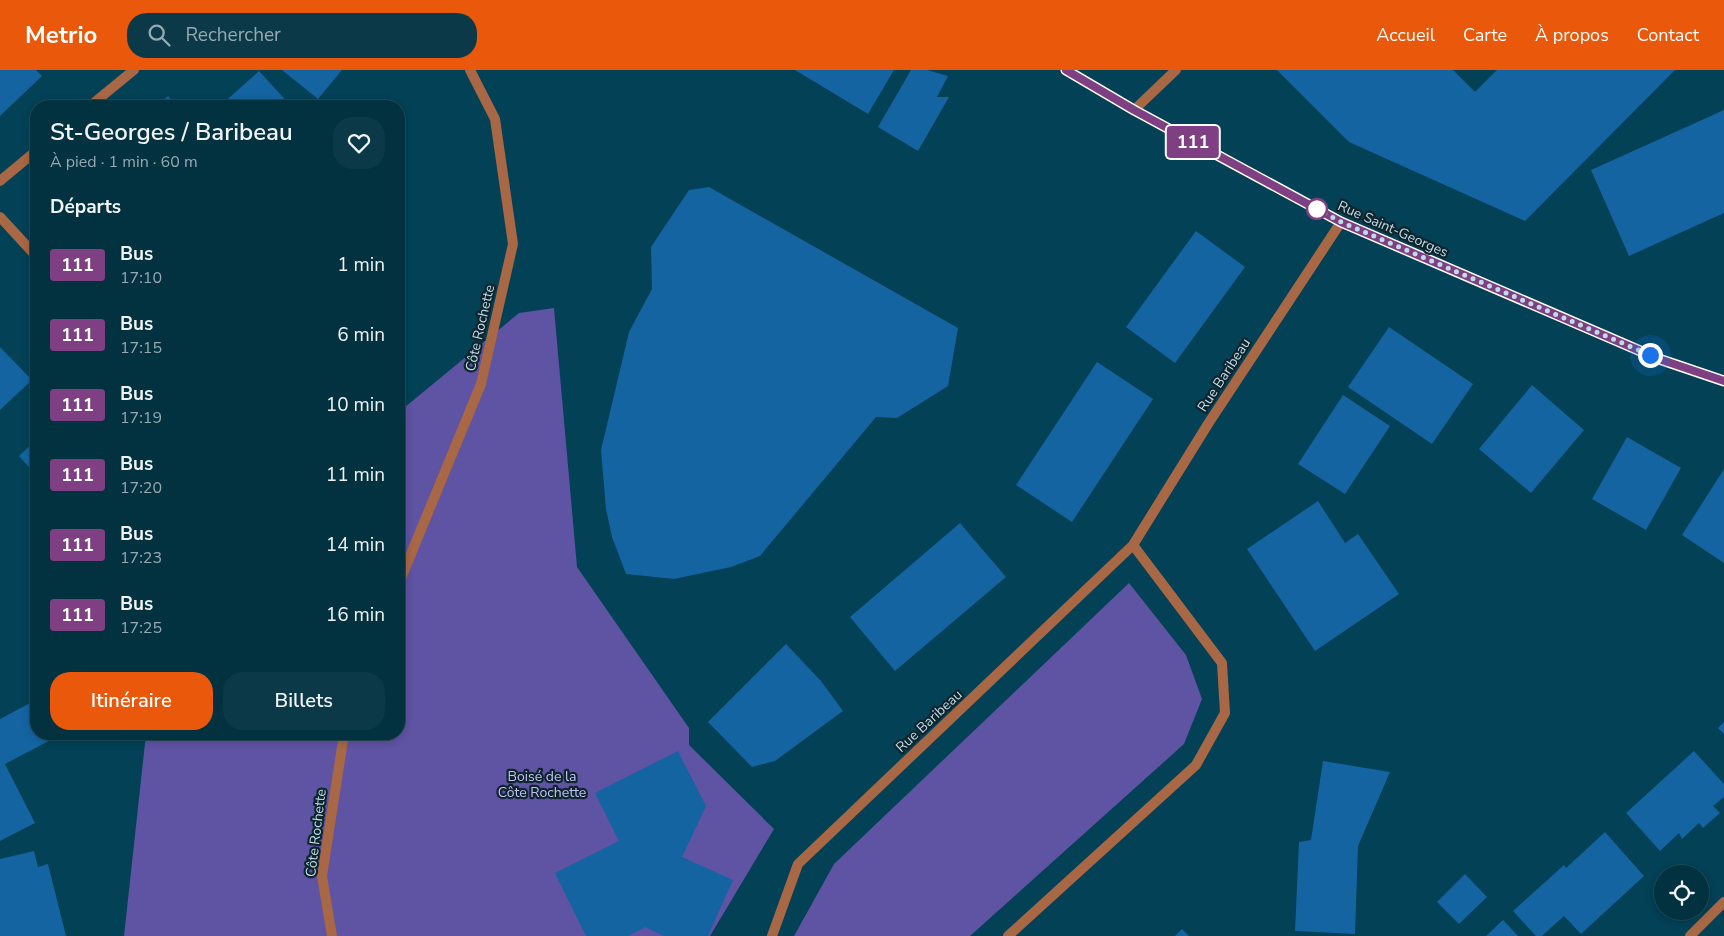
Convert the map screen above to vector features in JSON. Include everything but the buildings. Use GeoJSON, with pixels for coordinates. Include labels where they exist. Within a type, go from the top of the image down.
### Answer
{"type":"FeatureCollection","features":[{"type":"Feature","properties":{"kind":"street"},"geometry":{"type":"LineString","coordinates":[[97,100],[134,70]]}},
{"type":"Feature","properties":{"kind":"street","name":"Côte Rochette"},"geometry":{"type":"LineString","coordinates":[[405,568],[481,384],[513,244],[495,119],[470,70]]}},
{"type":"Feature","properties":{"kind":"street","name":"Rue Saint-Georges"},"geometry":{"type":"LineString","coordinates":[[1066,70],[1134,110],[1341,222],[1659,359],[1724,381]]}},
{"type":"Feature","properties":{"kind":"street"},"geometry":{"type":"LineString","coordinates":[[1134,110],[1176,70]]}},
{"type":"Feature","properties":{"kind":"street"},"geometry":{"type":"LineString","coordinates":[[0,181],[30,156]]}},
{"type":"Feature","properties":{"kind":"street"},"geometry":{"type":"LineString","coordinates":[[0,217],[30,250]]}},
{"type":"Feature","properties":{"kind":"street","name":"Rue Baribeau"},"geometry":{"type":"LineString","coordinates":[[772,936],[798,864],[1133,545],[1208,424],[1341,222]]}},
{"type":"Feature","properties":{"kind":"street"},"geometry":{"type":"LineString","coordinates":[[1008,936],[1196,765],[1225,713],[1222,663],[1133,545]]}},
{"type":"Feature","properties":{"kind":"street","name":"Côte Rochette"},"geometry":{"type":"LineString","coordinates":[[332,936],[322,876],[343,740]]}},
{"type":"Feature","properties":{"kind":"street"},"geometry":{"type":"LineString","coordinates":[[1690,936],[1724,902]]}},
{"type":"Feature","properties":{"kind":"green space","name":"Boisé de la Côte Rochette"},"geometry":{"type":"Polygon","coordinates":[[[554,308],[577,567],[689,728],[689,745],[774,829],[710,936],[124,936],[145,740],[405,740],[405,407],[519,313],[554,308]]]}},
{"type":"Feature","properties":{"kind":"green space"},"geometry":{"type":"Polygon","coordinates":[[[1129,583],[1186,655],[1202,699],[1184,744],[970,936],[794,936],[834,864],[1129,583]]]}},
{"type":"Feature","properties":{"kind":"bus line","name":"111"},"geometry":{"type":"LineString","coordinates":[[1066,70],[1134,110],[1341,222],[1659,359],[1724,381]]}},
{"type":"Feature","properties":{"kind":"route"},"geometry":{"type":"LineString","coordinates":[[1317,209],[1341,222],[1650,355]]}}]}
